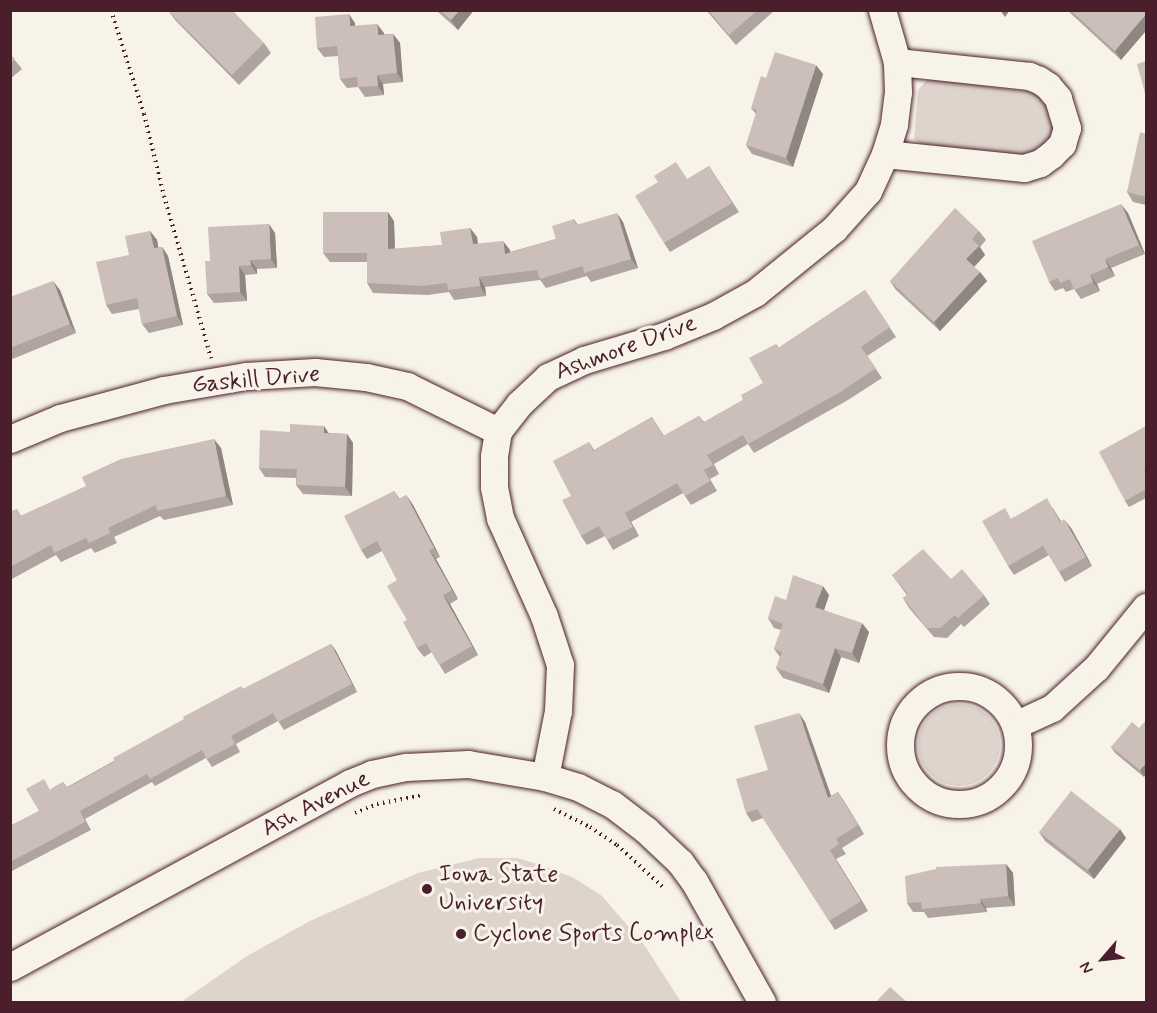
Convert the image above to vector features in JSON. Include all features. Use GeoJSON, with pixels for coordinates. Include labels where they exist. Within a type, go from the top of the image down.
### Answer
{"type":"FeatureCollection","features":[{"type":"Feature","properties":{"kind":"street","name":"Ashmore Drive"},"geometry":{"type":"LineString","coordinates":[[498,431],[519,404],[548,377],[584,360],[684,328],[713,316],[755,292],[834,229],[868,191],[885,154],[894,124],[898,92],[897,62],[882,10]]}},
{"type":"Feature","properties":{"kind":"street"},"geometry":{"type":"LineString","coordinates":[[885,154],[1024,168],[1040,163],[1051,155],[1062,144],[1066,128],[1058,98],[1040,80],[1029,76],[897,62]]}},
{"type":"Feature","properties":{"kind":"street","name":"Gaskill Drive"},"geometry":{"type":"LineString","coordinates":[[10,439],[60,418],[164,390],[246,376],[315,372],[366,377],[406,386],[498,431]]}},
{"type":"Feature","properties":{"kind":"street"},"geometry":{"type":"LineString","coordinates":[[498,431],[494,456],[494,487],[500,518],[544,616],[560,665],[558,711],[545,777]]}},
{"type":"Feature","properties":{"kind":"street"},"geometry":{"type":"LineString","coordinates":[[1015,725],[1052,708],[1096,668],[1146,607]]}},
{"type":"Feature","properties":{"kind":"street"},"geometry":{"type":"LineString","coordinates":[[950,687],[971,687],[990,694],[1005,708],[1015,725],[1018,744],[1016,763],[1008,779],[995,793],[978,801],[960,805],[941,802],[925,793],[911,780],[903,763],[900,743],[905,723],[915,706],[931,693],[950,687]]}},
{"type":"Feature","properties":{"kind":"street","name":"Ash Avenue"},"geometry":{"type":"LineString","coordinates":[[10,967],[350,783],[372,774],[436,764],[468,764],[545,777],[578,787],[612,804],[646,830],[680,862],[699,889],[762,1002]]}},
{"type":"Feature","properties":{"kind":"path"},"geometry":{"type":"LineString","coordinates":[[111,10],[144,114],[164,196],[211,353],[210,362]]}},
{"type":"Feature","properties":{"kind":"path"},"geometry":{"type":"LineString","coordinates":[[350,815],[377,804],[424,795]]}},
{"type":"Feature","properties":{"kind":"path"},"geometry":{"type":"LineString","coordinates":[[544,806],[590,827],[617,845],[642,866],[668,894]]}},
{"type":"Feature","properties":{"kind":"shaded area"},"geometry":{"type":"Polygon","coordinates":[[[935,79],[1037,93],[1046,101],[1055,122],[1053,132],[1047,143],[1027,157],[925,147],[914,139],[918,90],[927,80],[935,79]]]}},
{"type":"Feature","properties":{"kind":"shaded area"},"geometry":{"type":"Polygon","coordinates":[[[951,704],[967,704],[982,711],[993,722],[1000,737],[997,761],[988,774],[967,786],[951,786],[936,779],[925,768],[918,753],[918,737],[925,722],[936,711],[951,704]]]}},
{"type":"Feature","properties":{"kind":"shaded area","name":"Cyclone Sports Complex"},"geometry":{"type":"Polygon","coordinates":[[[479,858],[517,858],[547,867],[574,878],[602,896],[645,946],[681,1002],[181,1002],[247,956],[310,921],[418,873],[479,858]]]}},
{"type":"Feature","properties":{"kind":"building"},"geometry":{"type":"Polygon","coordinates":[[[171,10],[232,10],[264,43],[232,75],[169,12],[171,10]]]}},
{"type":"Feature","properties":{"kind":"building"},"geometry":{"type":"Polygon","coordinates":[[[440,10],[460,10],[451,20],[440,10]]]}},
{"type":"Feature","properties":{"kind":"building"},"geometry":{"type":"Polygon","coordinates":[[[708,10],[758,10],[729,35],[708,10]]]}},
{"type":"Feature","properties":{"kind":"building"},"geometry":{"type":"Polygon","coordinates":[[[1070,10],[1146,10],[1146,14],[1115,51],[1070,10]]]}},
{"type":"Feature","properties":{"kind":"building"},"geometry":{"type":"Polygon","coordinates":[[[349,14],[350,26],[377,24],[378,35],[393,34],[397,73],[377,75],[378,86],[358,87],[357,77],[340,79],[337,46],[317,48],[315,17],[349,14]]]}},
{"type":"Feature","properties":{"kind":"building"},"geometry":{"type":"Polygon","coordinates":[[[775,52],[816,65],[786,158],[746,145],[757,110],[751,108],[761,76],[766,78],[775,52]]]}},
{"type":"Feature","properties":{"kind":"building"},"geometry":{"type":"Polygon","coordinates":[[[10,54],[15,59],[10,64],[10,54]]]}},
{"type":"Feature","properties":{"kind":"building"},"geometry":{"type":"Polygon","coordinates":[[[1146,61],[1146,97],[1137,64],[1146,61]]]}},
{"type":"Feature","properties":{"kind":"building"},"geometry":{"type":"Polygon","coordinates":[[[1140,132],[1146,134],[1146,197],[1127,192],[1140,132]]]}},
{"type":"Feature","properties":{"kind":"building"},"geometry":{"type":"Polygon","coordinates":[[[676,162],[687,179],[709,166],[732,203],[664,243],[635,196],[658,182],[654,176],[676,162]]]}},
{"type":"Feature","properties":{"kind":"building"},"geometry":{"type":"Polygon","coordinates":[[[1121,204],[1139,245],[1105,259],[1108,267],[1090,275],[1093,282],[1074,290],[1070,279],[1060,283],[1058,278],[1049,282],[1032,241],[1121,204]]]}},
{"type":"Feature","properties":{"kind":"building"},"geometry":{"type":"Polygon","coordinates":[[[955,208],[979,231],[972,239],[979,246],[966,259],[980,272],[934,322],[890,281],[955,208]]]}},
{"type":"Feature","properties":{"kind":"building"},"geometry":{"type":"Polygon","coordinates":[[[323,212],[388,212],[388,249],[442,245],[440,232],[470,228],[473,244],[503,241],[505,254],[556,239],[552,226],[574,219],[576,225],[617,213],[631,259],[584,273],[583,266],[540,279],[537,270],[479,277],[480,286],[448,290],[447,283],[422,286],[367,283],[367,253],[323,253],[323,212]]]}},
{"type":"Feature","properties":{"kind":"building"},"geometry":{"type":"Polygon","coordinates":[[[269,224],[271,259],[250,260],[251,265],[239,266],[240,292],[207,294],[205,261],[210,261],[208,227],[269,224]]]}},
{"type":"Feature","properties":{"kind":"building"},"geometry":{"type":"Polygon","coordinates":[[[150,231],[154,248],[162,247],[177,316],[142,324],[137,298],[106,305],[96,262],[129,255],[125,236],[150,231]]]}},
{"type":"Feature","properties":{"kind":"building"},"geometry":{"type":"Polygon","coordinates":[[[53,281],[70,324],[10,348],[10,297],[53,281]]]}},
{"type":"Feature","properties":{"kind":"building"},"geometry":{"type":"Polygon","coordinates":[[[865,290],[890,327],[861,347],[876,368],[842,391],[748,444],[743,435],[707,455],[713,465],[704,470],[710,481],[685,496],[677,483],[625,513],[633,527],[607,540],[599,526],[581,536],[562,500],[571,496],[553,461],[589,442],[593,451],[652,417],[663,436],[699,416],[703,423],[743,400],[741,395],[763,383],[749,358],[776,344],[778,348],[865,290]]]}},
{"type":"Feature","properties":{"kind":"building"},"geometry":{"type":"Polygon","coordinates":[[[290,424],[324,426],[324,433],[347,434],[345,487],[296,485],[297,469],[259,468],[260,430],[290,432],[290,424]]]}},
{"type":"Feature","properties":{"kind":"building"},"geometry":{"type":"Polygon","coordinates":[[[1146,426],[1146,467],[1144,469],[1146,489],[1125,501],[1099,452],[1146,426]]]}},
{"type":"Feature","properties":{"kind":"building"},"geometry":{"type":"Polygon","coordinates":[[[214,439],[226,496],[157,511],[156,505],[108,528],[110,533],[89,543],[86,538],[54,553],[51,545],[10,567],[10,512],[17,509],[20,516],[86,486],[82,477],[121,459],[214,439]]]}},
{"type":"Feature","properties":{"kind":"building"},"geometry":{"type":"Polygon","coordinates":[[[394,491],[399,499],[406,495],[434,548],[429,550],[452,590],[443,595],[472,646],[439,665],[426,643],[417,648],[403,622],[407,620],[387,586],[397,580],[377,541],[361,550],[344,516],[394,491]]]}},
{"type":"Feature","properties":{"kind":"building"},"geometry":{"type":"Polygon","coordinates":[[[1047,498],[1060,522],[1064,519],[1086,557],[1059,572],[1043,546],[1008,566],[982,521],[1005,508],[1011,519],[1047,498]]]}},
{"type":"Feature","properties":{"kind":"building"},"geometry":{"type":"Polygon","coordinates":[[[923,549],[951,579],[962,569],[984,595],[958,618],[955,615],[940,628],[927,628],[903,598],[908,594],[892,575],[923,549]]]}},
{"type":"Feature","properties":{"kind":"building"},"geometry":{"type":"Polygon","coordinates":[[[793,575],[823,586],[815,607],[862,623],[852,653],[835,648],[823,684],[776,668],[782,652],[774,649],[783,624],[768,618],[775,596],[786,600],[793,575]]]}},
{"type":"Feature","properties":{"kind":"building"},"geometry":{"type":"Polygon","coordinates":[[[331,644],[352,684],[278,722],[273,713],[231,736],[235,744],[207,759],[202,750],[150,779],[147,774],[80,811],[85,822],[10,862],[10,826],[39,811],[26,789],[44,779],[50,790],[63,782],[67,788],[115,761],[113,758],[184,719],[183,717],[241,686],[243,689],[331,644]]]}},
{"type":"Feature","properties":{"kind":"building"},"geometry":{"type":"Polygon","coordinates":[[[799,713],[828,798],[838,792],[858,825],[836,839],[839,844],[830,850],[861,901],[829,921],[757,809],[746,813],[736,779],[768,770],[754,726],[799,713]]]}},
{"type":"Feature","properties":{"kind":"building"},"geometry":{"type":"Polygon","coordinates":[[[1146,720],[1146,763],[1140,770],[1111,747],[1132,722],[1139,728],[1146,720]]]}},
{"type":"Feature","properties":{"kind":"building"},"geometry":{"type":"Polygon","coordinates":[[[1071,791],[1120,829],[1088,870],[1039,832],[1071,791]]]}},
{"type":"Feature","properties":{"kind":"building"},"geometry":{"type":"Polygon","coordinates":[[[1006,864],[1008,896],[980,899],[981,903],[922,909],[921,902],[907,903],[905,876],[936,869],[936,867],[1006,864]]]}},
{"type":"Feature","properties":{"kind":"building"},"geometry":{"type":"Polygon","coordinates":[[[890,987],[907,1002],[876,1002],[890,987]]]}},
{"type":"Feature","properties":{"kind":"place","name":"Iowa State University"},"geometry":{"type":"Point","coordinates":[427,889]}},
{"type":"Feature","properties":{"kind":"place","name":"Cyclone Sports Complex"},"geometry":{"type":"Point","coordinates":[461,934]}}]}
